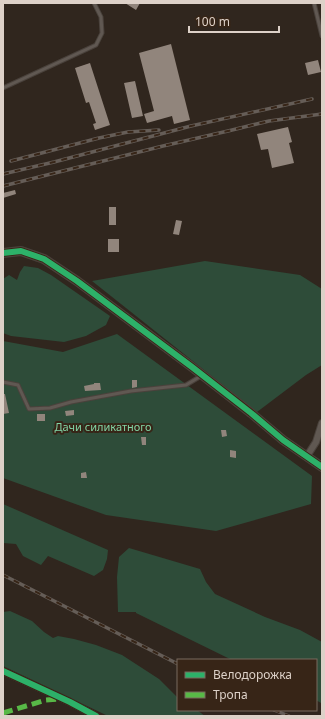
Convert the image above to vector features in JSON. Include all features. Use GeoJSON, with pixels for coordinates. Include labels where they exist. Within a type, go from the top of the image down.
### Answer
{"type":"FeatureCollection","features":[{"type":"Feature","properties":{"kind":"street"},"geometry":{"type":"LineString","coordinates":[[3,253],[21,251],[44,259],[77,281],[251,412],[283,440],[322,467]]}},
{"type":"Feature","properties":{"kind":"street"},"geometry":{"type":"LineString","coordinates":[[307,456],[316,442],[322,423]]}},
{"type":"Feature","properties":{"kind":"street"},"geometry":{"type":"LineString","coordinates":[[3,671],[70,702],[96,716]]}},
{"type":"Feature","properties":{"kind":"lane"},"geometry":{"type":"LineString","coordinates":[[3,88],[96,45],[102,33],[101,17],[94,3]]}},
{"type":"Feature","properties":{"kind":"lane"},"geometry":{"type":"LineString","coordinates":[[314,3],[322,36]]}},
{"type":"Feature","properties":{"kind":"lane"},"geometry":{"type":"LineString","coordinates":[[3,382],[18,385],[29,409],[50,408],[71,402],[130,391],[186,385],[202,375]]}},
{"type":"Feature","properties":{"kind":"green space"},"geometry":{"type":"Polygon","coordinates":[[[205,261],[300,275],[322,289],[322,365],[306,375],[257,412],[92,281],[205,261]]]}},
{"type":"Feature","properties":{"kind":"green space"},"geometry":{"type":"Polygon","coordinates":[[[24,266],[38,268],[51,275],[110,316],[106,325],[86,336],[64,342],[11,336],[3,333],[3,279],[9,275],[17,280],[24,266]]]}},
{"type":"Feature","properties":{"kind":"green space","name":"Дачи силикатного"},"geometry":{"type":"Polygon","coordinates":[[[117,334],[312,476],[311,504],[216,531],[106,515],[3,478],[3,341],[63,352],[117,334]]]}},
{"type":"Feature","properties":{"kind":"green space"},"geometry":{"type":"Polygon","coordinates":[[[3,504],[108,550],[107,559],[103,570],[94,576],[48,556],[41,565],[23,556],[16,544],[3,543],[3,504]]]}},
{"type":"Feature","properties":{"kind":"green space"},"geometry":{"type":"Polygon","coordinates":[[[129,548],[200,569],[206,582],[215,594],[265,617],[300,630],[322,642],[322,702],[321,703],[317,701],[317,659],[230,659],[136,612],[118,612],[117,577],[119,557],[129,548]]]}},
{"type":"Feature","properties":{"kind":"green space"},"geometry":{"type":"Polygon","coordinates":[[[10,611],[32,621],[53,638],[58,636],[74,639],[96,645],[122,655],[159,679],[177,697],[177,711],[198,711],[205,716],[108,716],[3,666],[3,612],[10,611]]]}},
{"type":"Feature","properties":{"kind":"building"},"geometry":{"type":"Polygon","coordinates":[[[125,3],[140,3],[136,10],[125,3]]]}},
{"type":"Feature","properties":{"kind":"building"},"geometry":{"type":"Polygon","coordinates":[[[171,44],[190,120],[174,124],[172,116],[147,123],[144,114],[154,111],[139,53],[171,44]]]}},
{"type":"Feature","properties":{"kind":"building"},"geometry":{"type":"Polygon","coordinates":[[[318,60],[321,72],[308,75],[305,63],[318,60]]]}},
{"type":"Feature","properties":{"kind":"building"},"geometry":{"type":"Polygon","coordinates":[[[90,63],[110,125],[95,130],[93,124],[96,123],[89,102],[86,103],[75,68],[90,63]]]}},
{"type":"Feature","properties":{"kind":"building"},"geometry":{"type":"Polygon","coordinates":[[[135,81],[143,116],[132,118],[124,83],[135,81]]]}},
{"type":"Feature","properties":{"kind":"building"},"geometry":{"type":"Polygon","coordinates":[[[288,127],[292,142],[289,143],[294,163],[272,168],[268,149],[261,150],[257,134],[288,127]]]}},
{"type":"Feature","properties":{"kind":"building"},"geometry":{"type":"Polygon","coordinates":[[[15,190],[16,194],[3,198],[3,193],[15,190]]]}},
{"type":"Feature","properties":{"kind":"building"},"geometry":{"type":"Polygon","coordinates":[[[109,207],[116,207],[116,225],[109,225],[109,207]]]}},
{"type":"Feature","properties":{"kind":"building"},"geometry":{"type":"Polygon","coordinates":[[[176,220],[182,221],[179,235],[173,234],[176,220]]]}},
{"type":"Feature","properties":{"kind":"building"},"geometry":{"type":"Polygon","coordinates":[[[108,239],[119,239],[119,252],[108,252],[108,239]]]}},
{"type":"Feature","properties":{"kind":"building"},"geometry":{"type":"Polygon","coordinates":[[[132,380],[137,380],[137,387],[132,388],[132,380]]]}},
{"type":"Feature","properties":{"kind":"building"},"geometry":{"type":"Polygon","coordinates":[[[100,383],[101,390],[85,391],[84,386],[100,383]]]}},
{"type":"Feature","properties":{"kind":"building"},"geometry":{"type":"Polygon","coordinates":[[[3,394],[5,394],[9,413],[3,414],[3,394]]]}},
{"type":"Feature","properties":{"kind":"building"},"geometry":{"type":"Polygon","coordinates":[[[74,410],[74,415],[66,416],[65,411],[74,410]]]}},
{"type":"Feature","properties":{"kind":"building"},"geometry":{"type":"Polygon","coordinates":[[[37,414],[45,414],[45,421],[37,421],[37,414]]]}},
{"type":"Feature","properties":{"kind":"building"},"geometry":{"type":"Polygon","coordinates":[[[221,430],[226,430],[227,436],[222,437],[221,430]]]}},
{"type":"Feature","properties":{"kind":"building"},"geometry":{"type":"Polygon","coordinates":[[[141,437],[146,437],[146,445],[142,445],[141,437]]]}},
{"type":"Feature","properties":{"kind":"building"},"geometry":{"type":"Polygon","coordinates":[[[230,450],[236,451],[236,458],[230,457],[230,450]]]}},
{"type":"Feature","properties":{"kind":"building"},"geometry":{"type":"Polygon","coordinates":[[[86,472],[87,478],[81,478],[81,473],[86,472]]]}},
{"type":"Feature","properties":{"kind":"railway"},"geometry":{"type":"LineString","coordinates":[[3,174],[191,126],[312,99]]}},
{"type":"Feature","properties":{"kind":"railway"},"geometry":{"type":"LineString","coordinates":[[3,186],[269,121],[322,114]]}},
{"type":"Feature","properties":{"kind":"railway"},"geometry":{"type":"LineString","coordinates":[[11,161],[99,138],[128,132],[159,130]]}},
{"type":"Feature","properties":{"kind":"railway"},"geometry":{"type":"LineString","coordinates":[[3,575],[177,663]]}},
{"type":"Feature","properties":{"kind":"railway"},"geometry":{"type":"LineString","coordinates":[[276,711],[289,716]]}},
{"type":"Feature","properties":{"kind":"marked path"},"geometry":{"type":"LineString","coordinates":[[3,713],[46,700],[59,699]]}},
{"type":"Feature","properties":{"kind":"cycle path"},"geometry":{"type":"LineString","coordinates":[[3,253],[21,251],[44,259],[77,281],[192,367],[283,440],[322,467]]}},
{"type":"Feature","properties":{"kind":"cycle path"},"geometry":{"type":"LineString","coordinates":[[3,671],[70,702],[96,716]]}}]}
